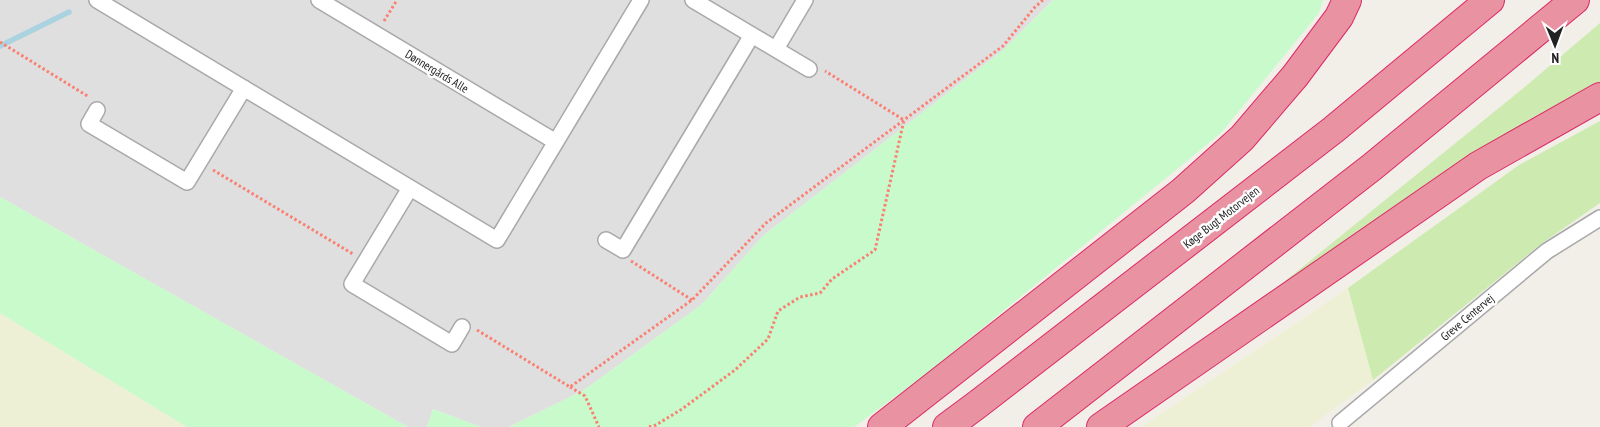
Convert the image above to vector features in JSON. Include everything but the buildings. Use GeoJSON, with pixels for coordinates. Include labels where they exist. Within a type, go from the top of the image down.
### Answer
{"type":"FeatureCollection","features":[{"type":"Feature","properties":{"kind":"highway"},"geometry":{"type":"LineString","coordinates":[[882,427],[1183,191],[1242,138],[1300,69],[1339,18],[1347,0]]}},
{"type":"Feature","properties":{"kind":"highway","name":"Køge Bugt Motorvejen"},"geometry":{"type":"LineString","coordinates":[[947,427],[1333,130],[1490,0]]}},
{"type":"Feature","properties":{"kind":"highway"},"geometry":{"type":"LineString","coordinates":[[1038,427],[1372,167],[1575,0]]}},
{"type":"Feature","properties":{"kind":"highway"},"geometry":{"type":"LineString","coordinates":[[1101,427],[1478,166],[1600,97]]}},
{"type":"Feature","properties":{"kind":"street"},"geometry":{"type":"LineString","coordinates":[[97,0],[497,240],[641,0]]}},
{"type":"Feature","properties":{"kind":"street","name":"Dønnergårds Alle"},"geometry":{"type":"LineString","coordinates":[[319,0],[556,142]]}},
{"type":"Feature","properties":{"kind":"street"},"geometry":{"type":"LineString","coordinates":[[693,0],[809,69]]}},
{"type":"Feature","properties":{"kind":"street"},"geometry":{"type":"LineString","coordinates":[[776,49],[805,0]]}},
{"type":"Feature","properties":{"kind":"street"},"geometry":{"type":"LineString","coordinates":[[606,240],[623,250],[752,35]]}},
{"type":"Feature","properties":{"kind":"street"},"geometry":{"type":"LineString","coordinates":[[97,110],[89,124],[187,182],[244,88]]}},
{"type":"Feature","properties":{"kind":"street"},"geometry":{"type":"LineString","coordinates":[[410,188],[352,284],[452,344],[462,327]]}},
{"type":"Feature","properties":{"kind":"street","name":"Greve Centervej"},"geometry":{"type":"LineString","coordinates":[[1340,423],[1547,251],[1600,218]]}},
{"type":"Feature","properties":{"kind":"path"},"geometry":{"type":"LineString","coordinates":[[376,34],[397,0]]}},
{"type":"Feature","properties":{"kind":"path"},"geometry":{"type":"LineString","coordinates":[[570,387],[692,300],[766,223],[1003,46],[1043,0]]}},
{"type":"Feature","properties":{"kind":"path"},"geometry":{"type":"LineString","coordinates":[[0,42],[94,99],[97,110]]}},
{"type":"Feature","properties":{"kind":"path"},"geometry":{"type":"LineString","coordinates":[[809,69],[814,64],[904,120]]}},
{"type":"Feature","properties":{"kind":"path"},"geometry":{"type":"LineString","coordinates":[[649,427],[656,425],[682,409],[735,370],[768,339],[778,311],[800,297],[820,293],[832,279],[875,250],[904,120]]}},
{"type":"Feature","properties":{"kind":"path"},"geometry":{"type":"LineString","coordinates":[[199,162],[366,262]]}},
{"type":"Feature","properties":{"kind":"path"},"geometry":{"type":"LineString","coordinates":[[623,250],[627,258],[692,300]]}},
{"type":"Feature","properties":{"kind":"path"},"geometry":{"type":"LineString","coordinates":[[462,327],[473,328],[585,396],[599,427]]}},
{"type":"Feature","properties":{"kind":"shaded area"},"geometry":{"type":"Polygon","coordinates":[[[0,0],[1053,0],[1003,50],[764,235],[701,305],[584,390],[509,427],[481,427],[433,409],[427,427],[408,427],[0,197],[0,0]]]}},
{"type":"Feature","properties":{"kind":"green space"},"geometry":{"type":"Polygon","coordinates":[[[1053,0],[1323,0],[1319,13],[1221,133],[925,375],[854,427],[509,427],[584,390],[701,305],[764,235],[1003,50],[1053,0]]]}},
{"type":"Feature","properties":{"kind":"green space"},"geometry":{"type":"Polygon","coordinates":[[[1600,23],[1600,83],[1530,119],[1248,311],[1526,86],[1600,23]]]}},
{"type":"Feature","properties":{"kind":"green space"},"geometry":{"type":"Polygon","coordinates":[[[1600,121],[1600,203],[1541,244],[1373,380],[1348,288],[1519,165],[1600,121]]]}},
{"type":"Feature","properties":{"kind":"green space"},"geometry":{"type":"Polygon","coordinates":[[[0,197],[408,427],[187,427],[0,313],[0,197]]]}},
{"type":"Feature","properties":{"kind":"green space"},"geometry":{"type":"Polygon","coordinates":[[[1348,288],[1373,380],[1309,427],[1141,427],[1348,288]]]}},
{"type":"Feature","properties":{"kind":"green space"},"geometry":{"type":"Polygon","coordinates":[[[0,313],[187,427],[0,427],[0,313]]]}},
{"type":"Feature","properties":{"kind":"green space"},"geometry":{"type":"Polygon","coordinates":[[[433,409],[481,427],[427,427],[433,409]]]}},
{"type":"Feature","properties":{"kind":"waterway"},"geometry":{"type":"LineString","coordinates":[[0,46],[69,12]]}}]}
